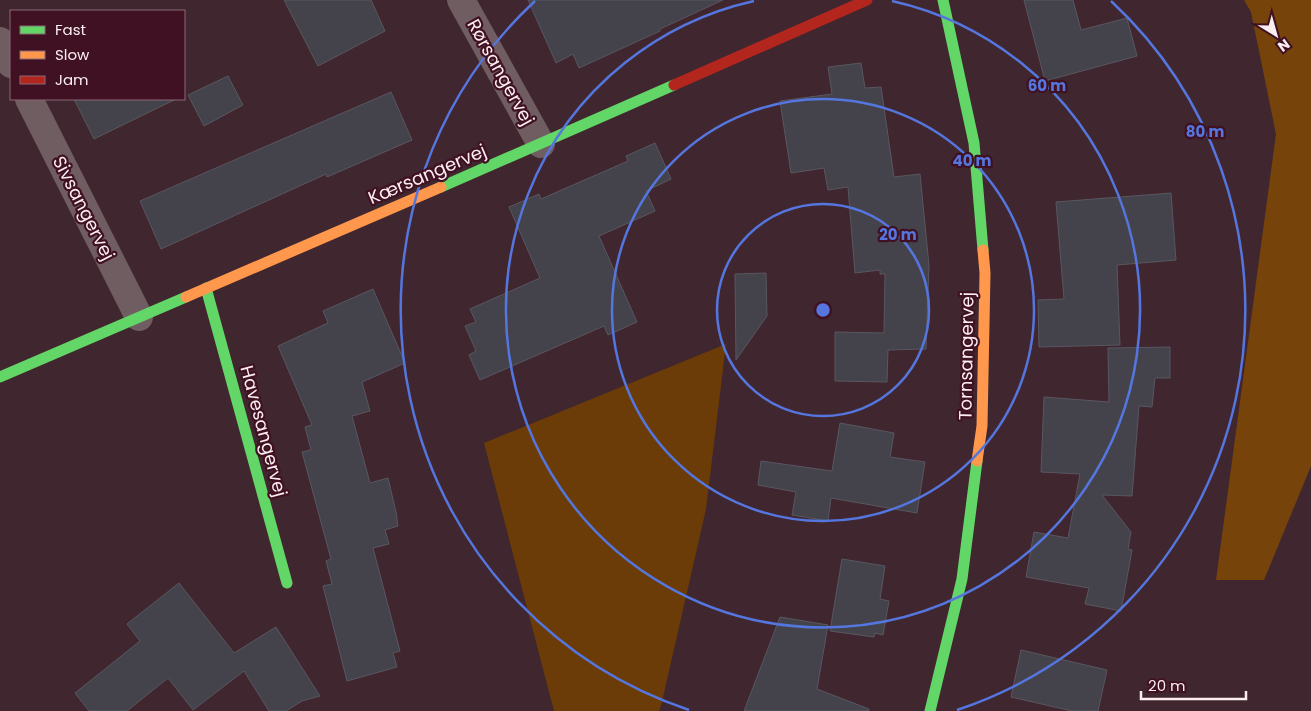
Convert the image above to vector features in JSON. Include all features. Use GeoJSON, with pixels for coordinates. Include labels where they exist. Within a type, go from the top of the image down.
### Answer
{"type":"FeatureCollection","features":[{"type":"Feature","properties":{"kind":"street","name":"Rørsangervej"},"geometry":{"type":"LineString","coordinates":[[460,0],[541,144]]}},
{"type":"Feature","properties":{"kind":"street","name":"Kærsangervej"},"geometry":{"type":"LineString","coordinates":[[0,377],[541,144],[867,0]]}},
{"type":"Feature","properties":{"kind":"street","name":"Tornsangervej"},"geometry":{"type":"LineString","coordinates":[[930,711],[962,579],[982,426],[985,273],[974,143],[943,0]]}},
{"type":"Feature","properties":{"kind":"street"},"geometry":{"type":"LineString","coordinates":[[0,41],[10,62]]}},
{"type":"Feature","properties":{"kind":"street","name":"Sivsangervej"},"geometry":{"type":"LineString","coordinates":[[30,100],[139,317]]}},
{"type":"Feature","properties":{"kind":"street","name":"Havesangervej"},"geometry":{"type":"LineString","coordinates":[[206,288],[287,583]]}},
{"type":"Feature","properties":{"kind":"shaded area"},"geometry":{"type":"Polygon","coordinates":[[[1244,0],[1311,0],[1311,466],[1264,580],[1216,580],[1276,134],[1251,12],[1244,0]]]}},
{"type":"Feature","properties":{"kind":"shaded area"},"geometry":{"type":"Polygon","coordinates":[[[726,344],[706,509],[659,711],[554,711],[484,443],[726,344]]]}},
{"type":"Feature","properties":{"kind":"building"},"geometry":{"type":"Polygon","coordinates":[[[284,0],[371,0],[385,31],[318,66],[284,0]]]}},
{"type":"Feature","properties":{"kind":"building"},"geometry":{"type":"Polygon","coordinates":[[[528,0],[723,0],[579,68],[573,54],[556,63],[528,0]]]}},
{"type":"Feature","properties":{"kind":"building"},"geometry":{"type":"Polygon","coordinates":[[[1024,0],[1073,0],[1081,30],[1127,18],[1137,56],[1045,81],[1024,0]]]}},
{"type":"Feature","properties":{"kind":"building"},"geometry":{"type":"Polygon","coordinates":[[[861,63],[865,88],[881,87],[894,177],[920,174],[929,265],[926,349],[888,350],[887,382],[835,381],[835,332],[884,333],[885,274],[880,274],[880,270],[855,273],[848,187],[828,190],[824,168],[791,173],[780,101],[832,94],[828,67],[861,63]]]}},
{"type":"Feature","properties":{"kind":"building"},"geometry":{"type":"Polygon","coordinates":[[[228,76],[243,105],[204,126],[188,95],[228,76]]]}},
{"type":"Feature","properties":{"kind":"building"},"geometry":{"type":"Polygon","coordinates":[[[391,92],[412,140],[327,177],[326,174],[161,249],[140,201],[391,92]]]}},
{"type":"Feature","properties":{"kind":"building"},"geometry":{"type":"Polygon","coordinates":[[[74,100],[174,100],[94,139],[74,100]]]}},
{"type":"Feature","properties":{"kind":"building"},"geometry":{"type":"Polygon","coordinates":[[[655,143],[671,179],[646,191],[655,211],[599,236],[637,322],[608,335],[604,326],[480,380],[469,355],[476,351],[465,326],[476,322],[470,309],[540,278],[509,207],[539,194],[541,199],[628,161],[626,156],[655,143]]]}},
{"type":"Feature","properties":{"kind":"building"},"geometry":{"type":"Polygon","coordinates":[[[1171,193],[1176,260],[1117,265],[1120,345],[1039,347],[1038,300],[1064,299],[1056,202],[1171,193]]]}},
{"type":"Feature","properties":{"kind":"building"},"geometry":{"type":"Polygon","coordinates":[[[766,273],[767,316],[736,360],[735,274],[766,273]]]}},
{"type":"Feature","properties":{"kind":"building"},"geometry":{"type":"Polygon","coordinates":[[[373,289],[405,363],[362,382],[370,411],[352,416],[370,483],[388,478],[396,512],[398,526],[385,530],[389,544],[373,548],[400,651],[393,653],[397,667],[347,681],[323,586],[332,584],[326,561],[331,559],[302,452],[311,450],[305,427],[312,425],[278,346],[328,323],[323,311],[373,289]]]}},
{"type":"Feature","properties":{"kind":"building"},"geometry":{"type":"Polygon","coordinates":[[[1170,347],[1170,378],[1155,378],[1152,407],[1139,406],[1132,496],[1102,495],[1131,532],[1128,549],[1132,550],[1121,611],[1085,604],[1089,588],[1026,577],[1034,532],[1068,538],[1080,474],[1041,472],[1044,397],[1109,402],[1108,348],[1170,347]]]}},
{"type":"Feature","properties":{"kind":"building"},"geometry":{"type":"Polygon","coordinates":[[[840,423],[894,433],[890,457],[925,462],[917,513],[831,498],[828,521],[792,515],[796,492],[758,485],[761,461],[832,471],[840,423]]]}},
{"type":"Feature","properties":{"kind":"building"},"geometry":{"type":"Polygon","coordinates":[[[842,559],[885,566],[880,599],[889,601],[883,635],[875,633],[874,637],[830,631],[842,559]]]}},
{"type":"Feature","properties":{"kind":"building"},"geometry":{"type":"Polygon","coordinates":[[[179,583],[234,653],[276,627],[320,696],[302,701],[286,711],[269,711],[244,671],[193,710],[168,678],[127,711],[89,711],[75,693],[140,641],[127,624],[179,583]]]}},
{"type":"Feature","properties":{"kind":"building"},"geometry":{"type":"Polygon","coordinates":[[[780,617],[828,625],[817,689],[869,709],[869,711],[744,711],[780,617]]]}},
{"type":"Feature","properties":{"kind":"building"},"geometry":{"type":"Polygon","coordinates":[[[1021,650],[1107,670],[1098,711],[1072,711],[1011,697],[1021,650]]]}},
{"type":"Feature","properties":{"kind":"traffic: fast"},"geometry":{"type":"LineString","coordinates":[[943,0],[974,143],[983,250]]}},
{"type":"Feature","properties":{"kind":"traffic: fast"},"geometry":{"type":"LineString","coordinates":[[441,187],[674,85]]}},
{"type":"Feature","properties":{"kind":"traffic: fast"},"geometry":{"type":"LineString","coordinates":[[206,288],[287,583]]}},
{"type":"Feature","properties":{"kind":"traffic: fast"},"geometry":{"type":"LineString","coordinates":[[0,377],[186,297]]}},
{"type":"Feature","properties":{"kind":"traffic: fast"},"geometry":{"type":"LineString","coordinates":[[930,711],[962,579],[977,461]]}},
{"type":"Feature","properties":{"kind":"traffic: slow"},"geometry":{"type":"LineString","coordinates":[[186,297],[441,187]]}},
{"type":"Feature","properties":{"kind":"traffic: slow"},"geometry":{"type":"LineString","coordinates":[[977,461],[982,426],[985,273],[983,250]]}},
{"type":"Feature","properties":{"kind":"traffic: jam"},"geometry":{"type":"LineString","coordinates":[[674,85],[867,0]]}}]}
